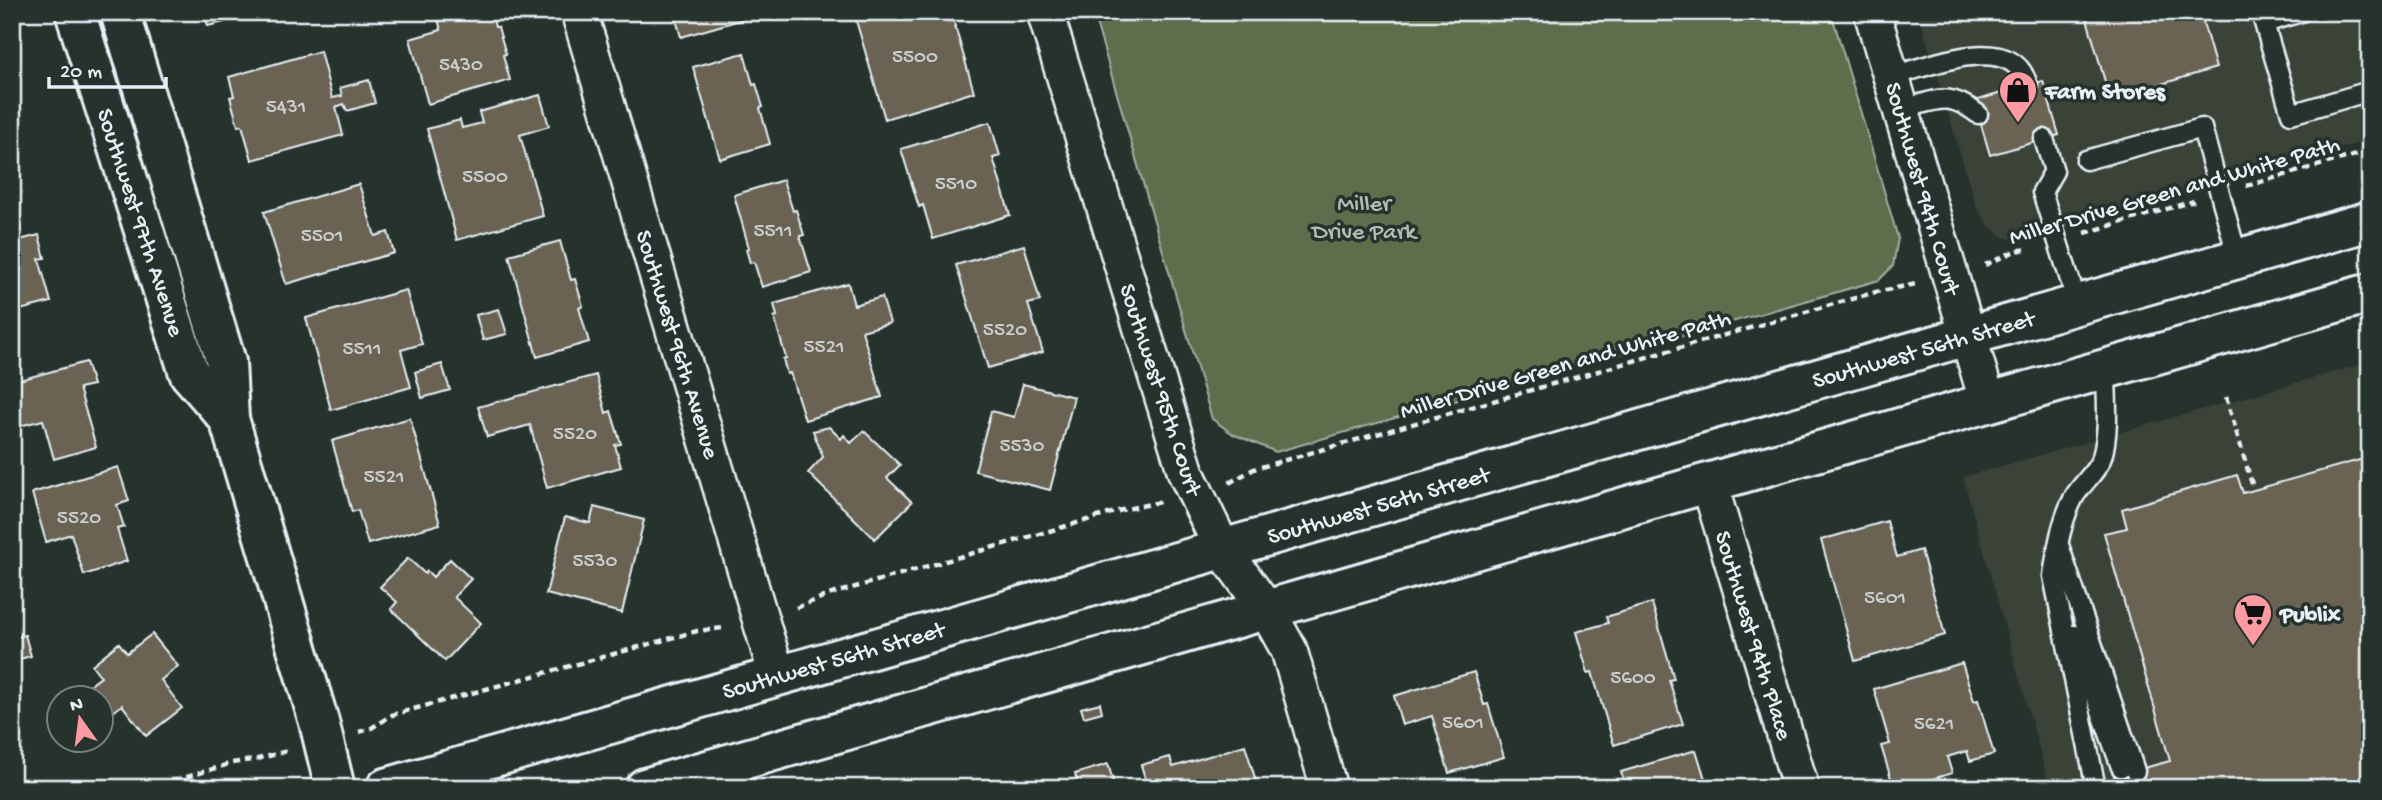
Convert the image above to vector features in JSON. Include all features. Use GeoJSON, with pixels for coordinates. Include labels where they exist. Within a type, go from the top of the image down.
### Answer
{"type":"FeatureCollection","features":[{"type":"Feature","properties":{"kind":"main road","name":"Southwest 97th Avenue"},"geometry":{"type":"LineString","coordinates":[[75,12],[189,373],[229,419]]}},
{"type":"Feature","properties":{"kind":"main road","name":"Southwest 97th Avenue"},"geometry":{"type":"LineString","coordinates":[[120,12],[226,362],[229,419],[319,722],[335,788]]}},
{"type":"Feature","properties":{"kind":"main road","name":"Southwest 56th Street"},"geometry":{"type":"LineString","coordinates":[[386,788],[2370,221]]}},
{"type":"Feature","properties":{"kind":"main road"},"geometry":{"type":"LineString","coordinates":[[645,788],[2370,293]]}},
{"type":"Feature","properties":{"kind":"street","name":"Southwest 96th Avenue"},"geometry":{"type":"LineString","coordinates":[[579,12],[777,675]]}},
{"type":"Feature","properties":{"kind":"street","name":"Southwest 95th Court"},"geometry":{"type":"LineString","coordinates":[[1045,12],[1186,473],[1222,548],[1266,610],[1289,650],[1329,788]]}},
{"type":"Feature","properties":{"kind":"street","name":"Southwest 94th Court"},"geometry":{"type":"LineString","coordinates":[[1872,12],[1988,403]]}},
{"type":"Feature","properties":{"kind":"street","name":"Southwest 94th Place"},"geometry":{"type":"LineString","coordinates":[[1709,483],[1801,788]]}},
{"type":"Feature","properties":{"kind":"lane"},"geometry":{"type":"LineString","coordinates":[[2301,12],[2264,23],[2291,114],[2370,91]]}},
{"type":"Feature","properties":{"kind":"lane"},"geometry":{"type":"LineString","coordinates":[[1892,76],[1975,54],[1990,54],[2017,67],[2028,86]]}},
{"type":"Feature","properties":{"kind":"lane"},"geometry":{"type":"LineString","coordinates":[[1902,109],[1949,97],[1967,105],[1978,114]]}},
{"type":"Feature","properties":{"kind":"lane"},"geometry":{"type":"LineString","coordinates":[[2086,160],[2202,128],[2238,259]]}},
{"type":"Feature","properties":{"kind":"lane"},"geometry":{"type":"LineString","coordinates":[[2044,139],[2054,171],[2042,192],[2078,305]]}},
{"type":"Feature","properties":{"kind":"lane"},"geometry":{"type":"LineString","coordinates":[[2096,788],[2053,576],[2058,541],[2068,510],[2101,461],[2105,446],[2106,369]]}},
{"type":"Feature","properties":{"kind":"lane"},"geometry":{"type":"LineString","coordinates":[[2053,576],[2129,772],[2058,541]]}},
{"type":"Feature","properties":{"kind":"path","name":"Miller Drive Green and White Path"},"geometry":{"type":"LineString","coordinates":[[1989,264],[2013,252],[2370,151]]}},
{"type":"Feature","properties":{"kind":"path","name":"Miller Drive Green and White Path"},"geometry":{"type":"LineString","coordinates":[[1231,482],[1267,465],[1876,292],[1910,286]]}},
{"type":"Feature","properties":{"kind":"path"},"geometry":{"type":"LineString","coordinates":[[2226,397],[2252,484]]}},
{"type":"Feature","properties":{"kind":"path"},"geometry":{"type":"LineString","coordinates":[[802,606],[841,591],[1122,510],[1147,506]]}},
{"type":"Feature","properties":{"kind":"path"},"geometry":{"type":"LineString","coordinates":[[370,729],[392,715],[697,631],[720,629]]}},
{"type":"Feature","properties":{"kind":"path"},"geometry":{"type":"LineString","coordinates":[[152,788],[232,763],[258,759]]}},
{"type":"Feature","properties":{"kind":"shaded area"},"geometry":{"type":"Polygon","coordinates":[[[1918,12],[2370,12],[2370,140],[2020,240],[2005,238],[1988,225],[1976,206],[1918,12]]]}},
{"type":"Feature","properties":{"kind":"shaded area"},"geometry":{"type":"Polygon","coordinates":[[[2370,362],[2370,788],[2050,788],[1963,477],[2370,362]]]}},
{"type":"Feature","properties":{"kind":"green space","name":"Miller Drive Park"},"geometry":{"type":"Polygon","coordinates":[[[1093,12],[1831,12],[1898,238],[1893,266],[1879,280],[1276,452],[1233,434],[1212,419],[1093,12]]]}},
{"type":"Feature","properties":{"kind":"building"},"geometry":{"type":"Polygon","coordinates":[[[204,12],[278,12],[252,19],[251,15],[208,26],[204,12]]]}},
{"type":"Feature","properties":{"kind":"building"},"geometry":{"type":"Polygon","coordinates":[[[436,12],[491,12],[506,54],[503,55],[510,80],[428,104],[410,39],[441,30],[436,12]]]}},
{"type":"Feature","properties":{"kind":"building"},"geometry":{"type":"Polygon","coordinates":[[[674,12],[768,12],[681,37],[674,12]]]}},
{"type":"Feature","properties":{"kind":"building"},"geometry":{"type":"Polygon","coordinates":[[[872,12],[951,12],[974,92],[885,119],[855,17],[872,12]]]}},
{"type":"Feature","properties":{"kind":"building"},"geometry":{"type":"Polygon","coordinates":[[[2085,12],[2200,12],[2216,68],[2110,99],[2085,12]]]}},
{"type":"Feature","properties":{"kind":"building"},"geometry":{"type":"Polygon","coordinates":[[[320,51],[332,98],[342,96],[340,88],[369,80],[375,103],[347,111],[344,104],[336,107],[343,135],[252,160],[242,125],[238,126],[230,97],[234,96],[229,77],[320,51]]]}},
{"type":"Feature","properties":{"kind":"building"},"geometry":{"type":"Polygon","coordinates":[[[744,53],[753,85],[756,84],[763,107],[760,108],[770,144],[720,159],[693,67],[744,53]]]}},
{"type":"Feature","properties":{"kind":"building","name":"Farm Stores"},"geometry":{"type":"Polygon","coordinates":[[[2043,81],[2059,135],[1990,155],[1974,101],[2043,81]]]}},
{"type":"Feature","properties":{"kind":"building"},"geometry":{"type":"Polygon","coordinates":[[[540,95],[549,126],[520,135],[543,216],[457,240],[427,129],[460,120],[462,128],[482,123],[479,112],[540,95]]]}},
{"type":"Feature","properties":{"kind":"building"},"geometry":{"type":"Polygon","coordinates":[[[990,122],[1000,156],[993,158],[1010,215],[933,239],[923,205],[919,207],[901,149],[990,122]]]}},
{"type":"Feature","properties":{"kind":"building"},"geometry":{"type":"Polygon","coordinates":[[[783,180],[804,235],[800,236],[811,272],[762,287],[754,262],[750,263],[746,249],[749,248],[734,195],[783,180]]]}},
{"type":"Feature","properties":{"kind":"building"},"geometry":{"type":"Polygon","coordinates":[[[359,184],[375,236],[388,232],[394,253],[286,284],[264,212],[359,184]]]}},
{"type":"Feature","properties":{"kind":"building"},"geometry":{"type":"Polygon","coordinates":[[[39,235],[45,258],[39,259],[51,302],[12,312],[12,242],[39,235]]]}},
{"type":"Feature","properties":{"kind":"building"},"geometry":{"type":"Polygon","coordinates":[[[560,241],[571,280],[575,279],[583,306],[579,308],[589,342],[537,357],[509,255],[560,241]]]}},
{"type":"Feature","properties":{"kind":"building"},"geometry":{"type":"Polygon","coordinates":[[[1024,245],[1040,301],[1028,304],[1043,352],[988,368],[956,265],[1024,245]]]}},
{"type":"Feature","properties":{"kind":"building"},"geometry":{"type":"Polygon","coordinates":[[[848,283],[854,305],[882,297],[890,323],[862,331],[882,397],[805,420],[790,373],[787,374],[783,359],[786,358],[774,317],[777,316],[774,304],[848,283]]]}},
{"type":"Feature","properties":{"kind":"building"},"geometry":{"type":"Polygon","coordinates":[[[406,290],[422,344],[401,350],[411,387],[331,410],[306,318],[406,290]]]}},
{"type":"Feature","properties":{"kind":"building"},"geometry":{"type":"Polygon","coordinates":[[[499,309],[507,334],[483,340],[476,315],[499,309]]]}},
{"type":"Feature","properties":{"kind":"building"},"geometry":{"type":"Polygon","coordinates":[[[86,362],[93,385],[79,388],[96,447],[54,459],[43,420],[12,428],[12,382],[86,362]]]}},
{"type":"Feature","properties":{"kind":"building"},"geometry":{"type":"Polygon","coordinates":[[[442,364],[450,390],[422,398],[415,372],[442,364]]]}},
{"type":"Feature","properties":{"kind":"building"},"geometry":{"type":"Polygon","coordinates":[[[596,375],[606,413],[611,411],[621,444],[615,445],[621,467],[547,488],[530,425],[487,437],[478,407],[596,375]]]}},
{"type":"Feature","properties":{"kind":"building"},"geometry":{"type":"Polygon","coordinates":[[[1023,384],[1074,397],[1050,490],[975,471],[991,411],[1014,417],[1023,384]]]}},
{"type":"Feature","properties":{"kind":"building"},"geometry":{"type":"Polygon","coordinates":[[[410,418],[440,524],[368,544],[358,510],[352,512],[332,441],[410,418]]]}},
{"type":"Feature","properties":{"kind":"building"},"geometry":{"type":"Polygon","coordinates":[[[829,427],[841,439],[844,435],[851,443],[864,431],[900,465],[887,478],[912,502],[875,539],[808,473],[823,457],[813,431],[829,427]]]}},
{"type":"Feature","properties":{"kind":"building","name":"Publix"},"geometry":{"type":"Polygon","coordinates":[[[2370,457],[2370,788],[2117,788],[2114,776],[2170,761],[2104,533],[2127,528],[2122,509],[2237,475],[2243,493],[2370,457]]]}},
{"type":"Feature","properties":{"kind":"building"},"geometry":{"type":"Polygon","coordinates":[[[118,467],[129,501],[117,505],[124,527],[117,529],[127,561],[84,575],[71,534],[46,542],[32,493],[118,467]]]}},
{"type":"Feature","properties":{"kind":"building"},"geometry":{"type":"Polygon","coordinates":[[[594,507],[644,520],[622,613],[546,594],[565,517],[590,523],[594,507]]]}},
{"type":"Feature","properties":{"kind":"building"},"geometry":{"type":"Polygon","coordinates":[[[1887,521],[1897,557],[1921,550],[1945,635],[1855,661],[1821,540],[1887,521]]]}},
{"type":"Feature","properties":{"kind":"building"},"geometry":{"type":"Polygon","coordinates":[[[408,558],[425,574],[427,571],[433,577],[450,559],[471,579],[454,597],[481,623],[445,661],[391,609],[397,602],[380,587],[408,558]]]}},
{"type":"Feature","properties":{"kind":"building"},"geometry":{"type":"Polygon","coordinates":[[[1652,603],[1674,679],[1669,680],[1683,724],[1614,745],[1592,672],[1588,673],[1576,632],[1608,623],[1606,617],[1652,603]]]}},
{"type":"Feature","properties":{"kind":"building"},"geometry":{"type":"Polygon","coordinates":[[[152,634],[178,666],[161,680],[182,708],[146,736],[122,705],[116,710],[116,684],[92,684],[101,677],[92,665],[119,643],[127,653],[152,634]]]}},
{"type":"Feature","properties":{"kind":"building"},"geometry":{"type":"Polygon","coordinates":[[[25,635],[31,656],[12,661],[12,638],[25,635]]]}},
{"type":"Feature","properties":{"kind":"building"},"geometry":{"type":"Polygon","coordinates":[[[1962,663],[1974,701],[1978,700],[1994,754],[1970,761],[1967,751],[1947,757],[1952,773],[1904,788],[1894,788],[1881,746],[1890,744],[1874,689],[1962,663]]]}},
{"type":"Feature","properties":{"kind":"building"},"geometry":{"type":"Polygon","coordinates":[[[1474,672],[1484,705],[1488,704],[1504,757],[1449,773],[1432,716],[1402,725],[1394,696],[1474,672]]]}},
{"type":"Feature","properties":{"kind":"building"},"geometry":{"type":"Polygon","coordinates":[[[12,694],[22,744],[12,746],[12,694]]]}},
{"type":"Feature","properties":{"kind":"building"},"geometry":{"type":"Polygon","coordinates":[[[1100,703],[1102,712],[1084,717],[1081,708],[1100,703]]]}},
{"type":"Feature","properties":{"kind":"building"},"geometry":{"type":"Polygon","coordinates":[[[1245,745],[1258,788],[1148,788],[1141,765],[1170,757],[1173,767],[1245,745]]]}},
{"type":"Feature","properties":{"kind":"building"},"geometry":{"type":"Polygon","coordinates":[[[1696,750],[1706,782],[1712,781],[1714,788],[1626,788],[1621,772],[1696,750]]]}},
{"type":"Feature","properties":{"kind":"building"},"geometry":{"type":"Polygon","coordinates":[[[1108,764],[1115,788],[1056,788],[1077,781],[1075,774],[1108,764]]]}},
{"type":"Feature","properties":{"kind":"place","name":"Farm Stores"},"geometry":{"type":"Point","coordinates":[2018,124]}},
{"type":"Feature","properties":{"kind":"place","name":"Publix"},"geometry":{"type":"Point","coordinates":[2253,647]}}]}
